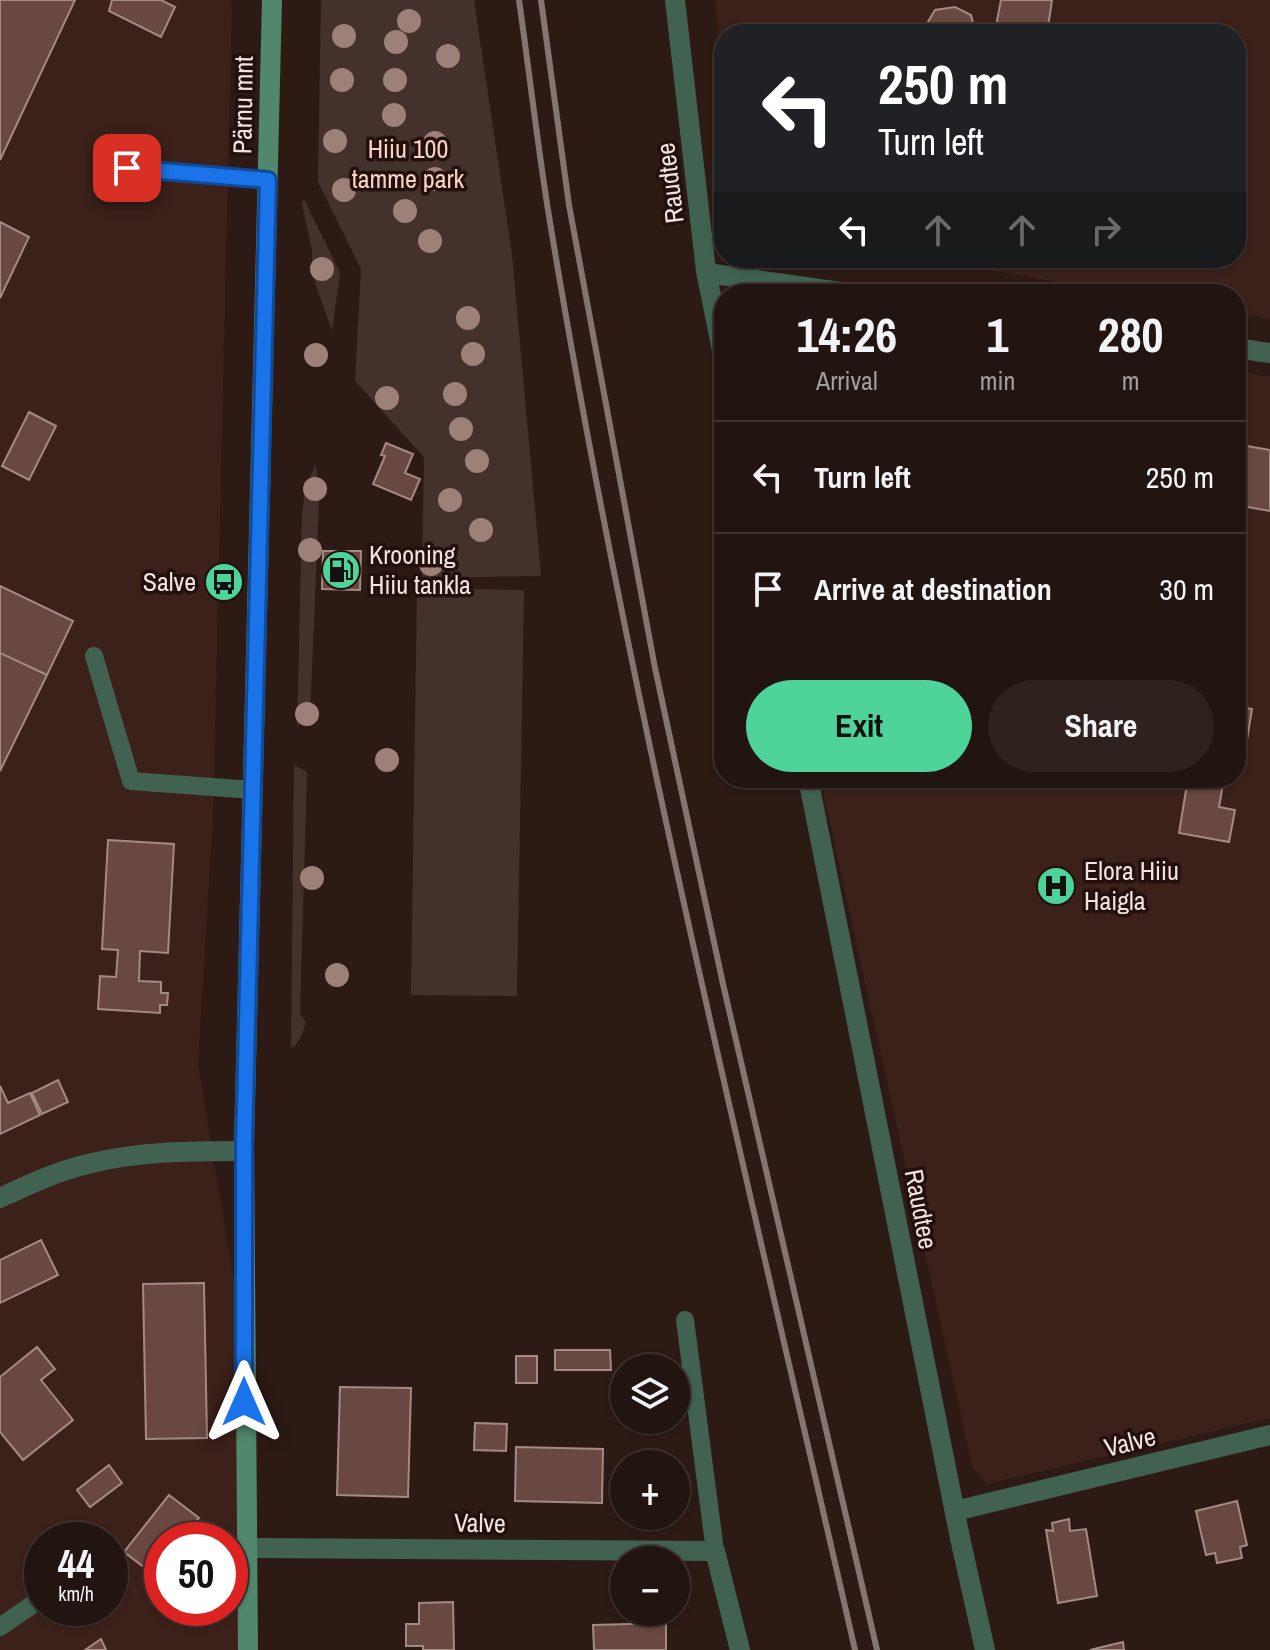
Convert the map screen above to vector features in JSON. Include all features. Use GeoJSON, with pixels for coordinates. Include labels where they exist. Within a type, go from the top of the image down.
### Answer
{"type":"FeatureCollection","features":[{"type":"Feature","properties":{"kind":"main road","name":"Pärnu mnt"},"geometry":{"type":"LineString","coordinates":[[245,1522],[244,1151],[272,0]]}},
{"type":"Feature","properties":{"kind":"main road","name":"Pärnu mnt"},"geometry":{"type":"LineString","coordinates":[[247,1626],[248,1650]]}},
{"type":"Feature","properties":{"kind":"street","name":"Raudtee"},"geometry":{"type":"LineString","coordinates":[[675,0],[707,273],[714,309]]}},
{"type":"Feature","properties":{"kind":"street"},"geometry":{"type":"LineString","coordinates":[[707,273],[784,284]]}},
{"type":"Feature","properties":{"kind":"street"},"geometry":{"type":"LineString","coordinates":[[1246,349],[1270,353]]}},
{"type":"Feature","properties":{"kind":"street","name":"Raudtee"},"geometry":{"type":"LineString","coordinates":[[810,788],[985,1650]]}},
{"type":"Feature","properties":{"kind":"street"},"geometry":{"type":"LineString","coordinates":[[0,1198],[86,1164],[171,1151],[244,1151]]}},
{"type":"Feature","properties":{"kind":"street","name":"Valve"},"geometry":{"type":"LineString","coordinates":[[955,1511],[1270,1435]]}},
{"type":"Feature","properties":{"kind":"street","name":"Valve"},"geometry":{"type":"LineString","coordinates":[[248,1548],[715,1551]]}},
{"type":"Feature","properties":{"kind":"street"},"geometry":{"type":"LineString","coordinates":[[715,1551],[740,1650]]}},
{"type":"Feature","properties":{"kind":"lane"},"geometry":{"type":"LineString","coordinates":[[127,168],[268,180]]}},
{"type":"Feature","properties":{"kind":"lane"},"geometry":{"type":"LineString","coordinates":[[94,656],[131,781],[253,790]]}},
{"type":"Feature","properties":{"kind":"lane"},"geometry":{"type":"LineString","coordinates":[[685,1320],[715,1551]]}},
{"type":"Feature","properties":{"kind":"lane"},"geometry":{"type":"LineString","coordinates":[[0,1627],[24,1610]]}},
{"type":"Feature","properties":{"kind":"shaded area"},"geometry":{"type":"Polygon","coordinates":[[[0,0],[232,0],[213,816],[198,1064],[244,1344],[246,1522],[144,1522],[144,1626],[248,1626],[248,1650],[0,1650],[0,0]]]}},
{"type":"Feature","properties":{"kind":"shaded area"},"geometry":{"type":"Polygon","coordinates":[[[715,0],[1270,0],[1270,319],[1246,315],[1246,284],[1069,284],[978,268],[1246,268],[1246,24],[718,24],[715,0]]]}},
{"type":"Feature","properties":{"kind":"shaded area","name":"Elora Hiiu Haigla"},"geometry":{"type":"Polygon","coordinates":[[[1246,373],[1270,377],[1270,1418],[987,1484],[972,1466],[822,788],[1246,788],[1246,373]]]}},
{"type":"Feature","properties":{"kind":"green space","name":"Hiiu 100 tamme park"},"geometry":{"type":"Polygon","coordinates":[[[321,0],[474,0],[512,254],[541,576],[422,578],[424,457],[355,381],[361,269],[318,182],[321,0]]]}},
{"type":"Feature","properties":{"kind":"green space"},"geometry":{"type":"Polygon","coordinates":[[[304,199],[340,273],[332,331],[312,274],[312,250],[302,204],[304,199]]]}},
{"type":"Feature","properties":{"kind":"green space"},"geometry":{"type":"Polygon","coordinates":[[[316,464],[319,502],[310,716],[297,727],[302,512],[306,486],[316,464]]]}},
{"type":"Feature","properties":{"kind":"green space"},"geometry":{"type":"Polygon","coordinates":[[[417,588],[524,590],[517,996],[411,995],[417,588]]]}},
{"type":"Feature","properties":{"kind":"green space"},"geometry":{"type":"Polygon","coordinates":[[[294,765],[307,772],[300,1014],[306,1022],[299,1040],[291,1048],[294,765]]]}},
{"type":"Feature","properties":{"kind":"building"},"geometry":{"type":"Polygon","coordinates":[[[0,0],[75,0],[0,160],[0,0]]]}},
{"type":"Feature","properties":{"kind":"building"},"geometry":{"type":"Polygon","coordinates":[[[112,0],[161,0],[175,7],[161,37],[109,11],[112,0]]]}},
{"type":"Feature","properties":{"kind":"building"},"geometry":{"type":"Polygon","coordinates":[[[1001,0],[1052,0],[1048,24],[996,24],[1001,0]]]}},
{"type":"Feature","properties":{"kind":"building"},"geometry":{"type":"Polygon","coordinates":[[[955,7],[971,15],[973,23],[981,24],[927,24],[935,10],[955,7]]]}},
{"type":"Feature","properties":{"kind":"building"},"geometry":{"type":"Polygon","coordinates":[[[0,222],[29,237],[0,298],[0,222]]]}},
{"type":"Feature","properties":{"kind":"building"},"geometry":{"type":"Polygon","coordinates":[[[29,412],[56,426],[29,480],[2,466],[29,412]]]}},
{"type":"Feature","properties":{"kind":"building"},"geometry":{"type":"Polygon","coordinates":[[[386,443],[413,454],[405,473],[420,479],[411,500],[373,484],[385,456],[381,455],[386,443]]]}},
{"type":"Feature","properties":{"kind":"building"},"geometry":{"type":"Polygon","coordinates":[[[1246,446],[1270,450],[1270,511],[1246,507],[1246,446]]]}},
{"type":"Feature","properties":{"kind":"building","name":"Krooning Hiiu tankla"},"geometry":{"type":"Polygon","coordinates":[[[323,551],[361,551],[360,590],[322,589],[323,551]]]}},
{"type":"Feature","properties":{"kind":"building"},"geometry":{"type":"Polygon","coordinates":[[[0,586],[73,621],[47,675],[0,653],[0,586]]]}},
{"type":"Feature","properties":{"kind":"building"},"geometry":{"type":"Polygon","coordinates":[[[0,653],[47,675],[0,771],[0,653]]]}},
{"type":"Feature","properties":{"kind":"building"},"geometry":{"type":"Polygon","coordinates":[[[1246,708],[1252,709],[1246,740],[1246,708]]]}},
{"type":"Feature","properties":{"kind":"building"},"geometry":{"type":"Polygon","coordinates":[[[1186,788],[1222,788],[1219,807],[1235,810],[1229,842],[1179,833],[1186,788]]]}},
{"type":"Feature","properties":{"kind":"building"},"geometry":{"type":"Polygon","coordinates":[[[108,840],[174,844],[168,953],[140,951],[139,981],[161,982],[161,993],[168,993],[167,1005],[160,1005],[160,1013],[98,1009],[100,976],[116,977],[118,950],[102,949],[108,840]]]}},
{"type":"Feature","properties":{"kind":"building"},"geometry":{"type":"Polygon","coordinates":[[[58,1080],[68,1102],[42,1114],[32,1093],[58,1080]]]}},
{"type":"Feature","properties":{"kind":"building"},"geometry":{"type":"Polygon","coordinates":[[[0,1086],[8,1103],[30,1093],[40,1115],[0,1134],[0,1086]]]}},
{"type":"Feature","properties":{"kind":"building"},"geometry":{"type":"Polygon","coordinates":[[[41,1240],[58,1275],[0,1303],[0,1260],[41,1240]]]}},
{"type":"Feature","properties":{"kind":"building"},"geometry":{"type":"Polygon","coordinates":[[[204,1283],[207,1438],[146,1439],[143,1284],[204,1283]]]}},
{"type":"Feature","properties":{"kind":"building"},"geometry":{"type":"Polygon","coordinates":[[[37,1347],[55,1369],[41,1380],[73,1420],[23,1460],[0,1432],[0,1377],[37,1347]]]}},
{"type":"Feature","properties":{"kind":"building"},"geometry":{"type":"Polygon","coordinates":[[[555,1350],[610,1350],[610,1370],[555,1370],[555,1350]]]}},
{"type":"Feature","properties":{"kind":"building"},"geometry":{"type":"Polygon","coordinates":[[[516,1356],[537,1356],[537,1383],[516,1383],[516,1356]]]}},
{"type":"Feature","properties":{"kind":"building"},"geometry":{"type":"Polygon","coordinates":[[[340,1387],[411,1388],[408,1497],[337,1495],[340,1387]]]}},
{"type":"Feature","properties":{"kind":"building"},"geometry":{"type":"Polygon","coordinates":[[[475,1423],[507,1424],[506,1451],[474,1450],[475,1423]]]}},
{"type":"Feature","properties":{"kind":"building"},"geometry":{"type":"Polygon","coordinates":[[[516,1447],[603,1449],[602,1503],[515,1501],[516,1447]]]}},
{"type":"Feature","properties":{"kind":"building"},"geometry":{"type":"Polygon","coordinates":[[[109,1465],[122,1483],[90,1507],[77,1490],[109,1465]]]}},
{"type":"Feature","properties":{"kind":"building"},"geometry":{"type":"Polygon","coordinates":[[[169,1495],[199,1518],[196,1522],[148,1522],[169,1495]]]}},
{"type":"Feature","properties":{"kind":"building"},"geometry":{"type":"Polygon","coordinates":[[[1237,1501],[1247,1545],[1240,1547],[1242,1558],[1217,1563],[1215,1553],[1206,1555],[1196,1511],[1237,1501]]]}},
{"type":"Feature","properties":{"kind":"building"},"geometry":{"type":"Polygon","coordinates":[[[1069,1519],[1070,1531],[1086,1529],[1097,1596],[1058,1603],[1046,1530],[1053,1531],[1052,1523],[1069,1519]]]}},
{"type":"Feature","properties":{"kind":"building"},"geometry":{"type":"Polygon","coordinates":[[[144,1527],[144,1567],[128,1555],[128,1547],[144,1527]]]}},
{"type":"Feature","properties":{"kind":"building"},"geometry":{"type":"Polygon","coordinates":[[[453,1602],[454,1650],[423,1650],[423,1646],[406,1646],[406,1624],[419,1624],[419,1603],[453,1602]]]}},
{"type":"Feature","properties":{"kind":"building"},"geometry":{"type":"Polygon","coordinates":[[[593,1625],[666,1626],[666,1650],[594,1650],[593,1625]]]}},
{"type":"Feature","properties":{"kind":"building"},"geometry":{"type":"Polygon","coordinates":[[[101,1639],[106,1650],[85,1650],[101,1639]]]}},
{"type":"Feature","properties":{"kind":"building"},"geometry":{"type":"Polygon","coordinates":[[[1123,1642],[1124,1650],[1090,1650],[1102,1647],[1123,1642]]]}},
{"type":"Feature","properties":{"kind":"railway"},"geometry":{"type":"LineString","coordinates":[[519,0],[548,210],[614,572],[690,932],[855,1650]]}},
{"type":"Feature","properties":{"kind":"railway"},"geometry":{"type":"LineString","coordinates":[[541,0],[569,205],[655,668],[723,984],[877,1650]]}},
{"type":"Feature","properties":{"kind":"place","name":"Krooning Hiiu tankla"},"geometry":{"type":"Point","coordinates":[341,570]}},
{"type":"Feature","properties":{"kind":"place","name":"Salve"},"geometry":{"type":"Point","coordinates":[224,582]}},
{"type":"Feature","properties":{"kind":"place","name":"Elora Hiiu Haigla"},"geometry":{"type":"Point","coordinates":[1056,886]}},
{"type":"Feature","properties":{"kind":"route"},"geometry":{"type":"LineString","coordinates":[[127,168],[268,180],[244,1144],[244,1402]]}}]}
